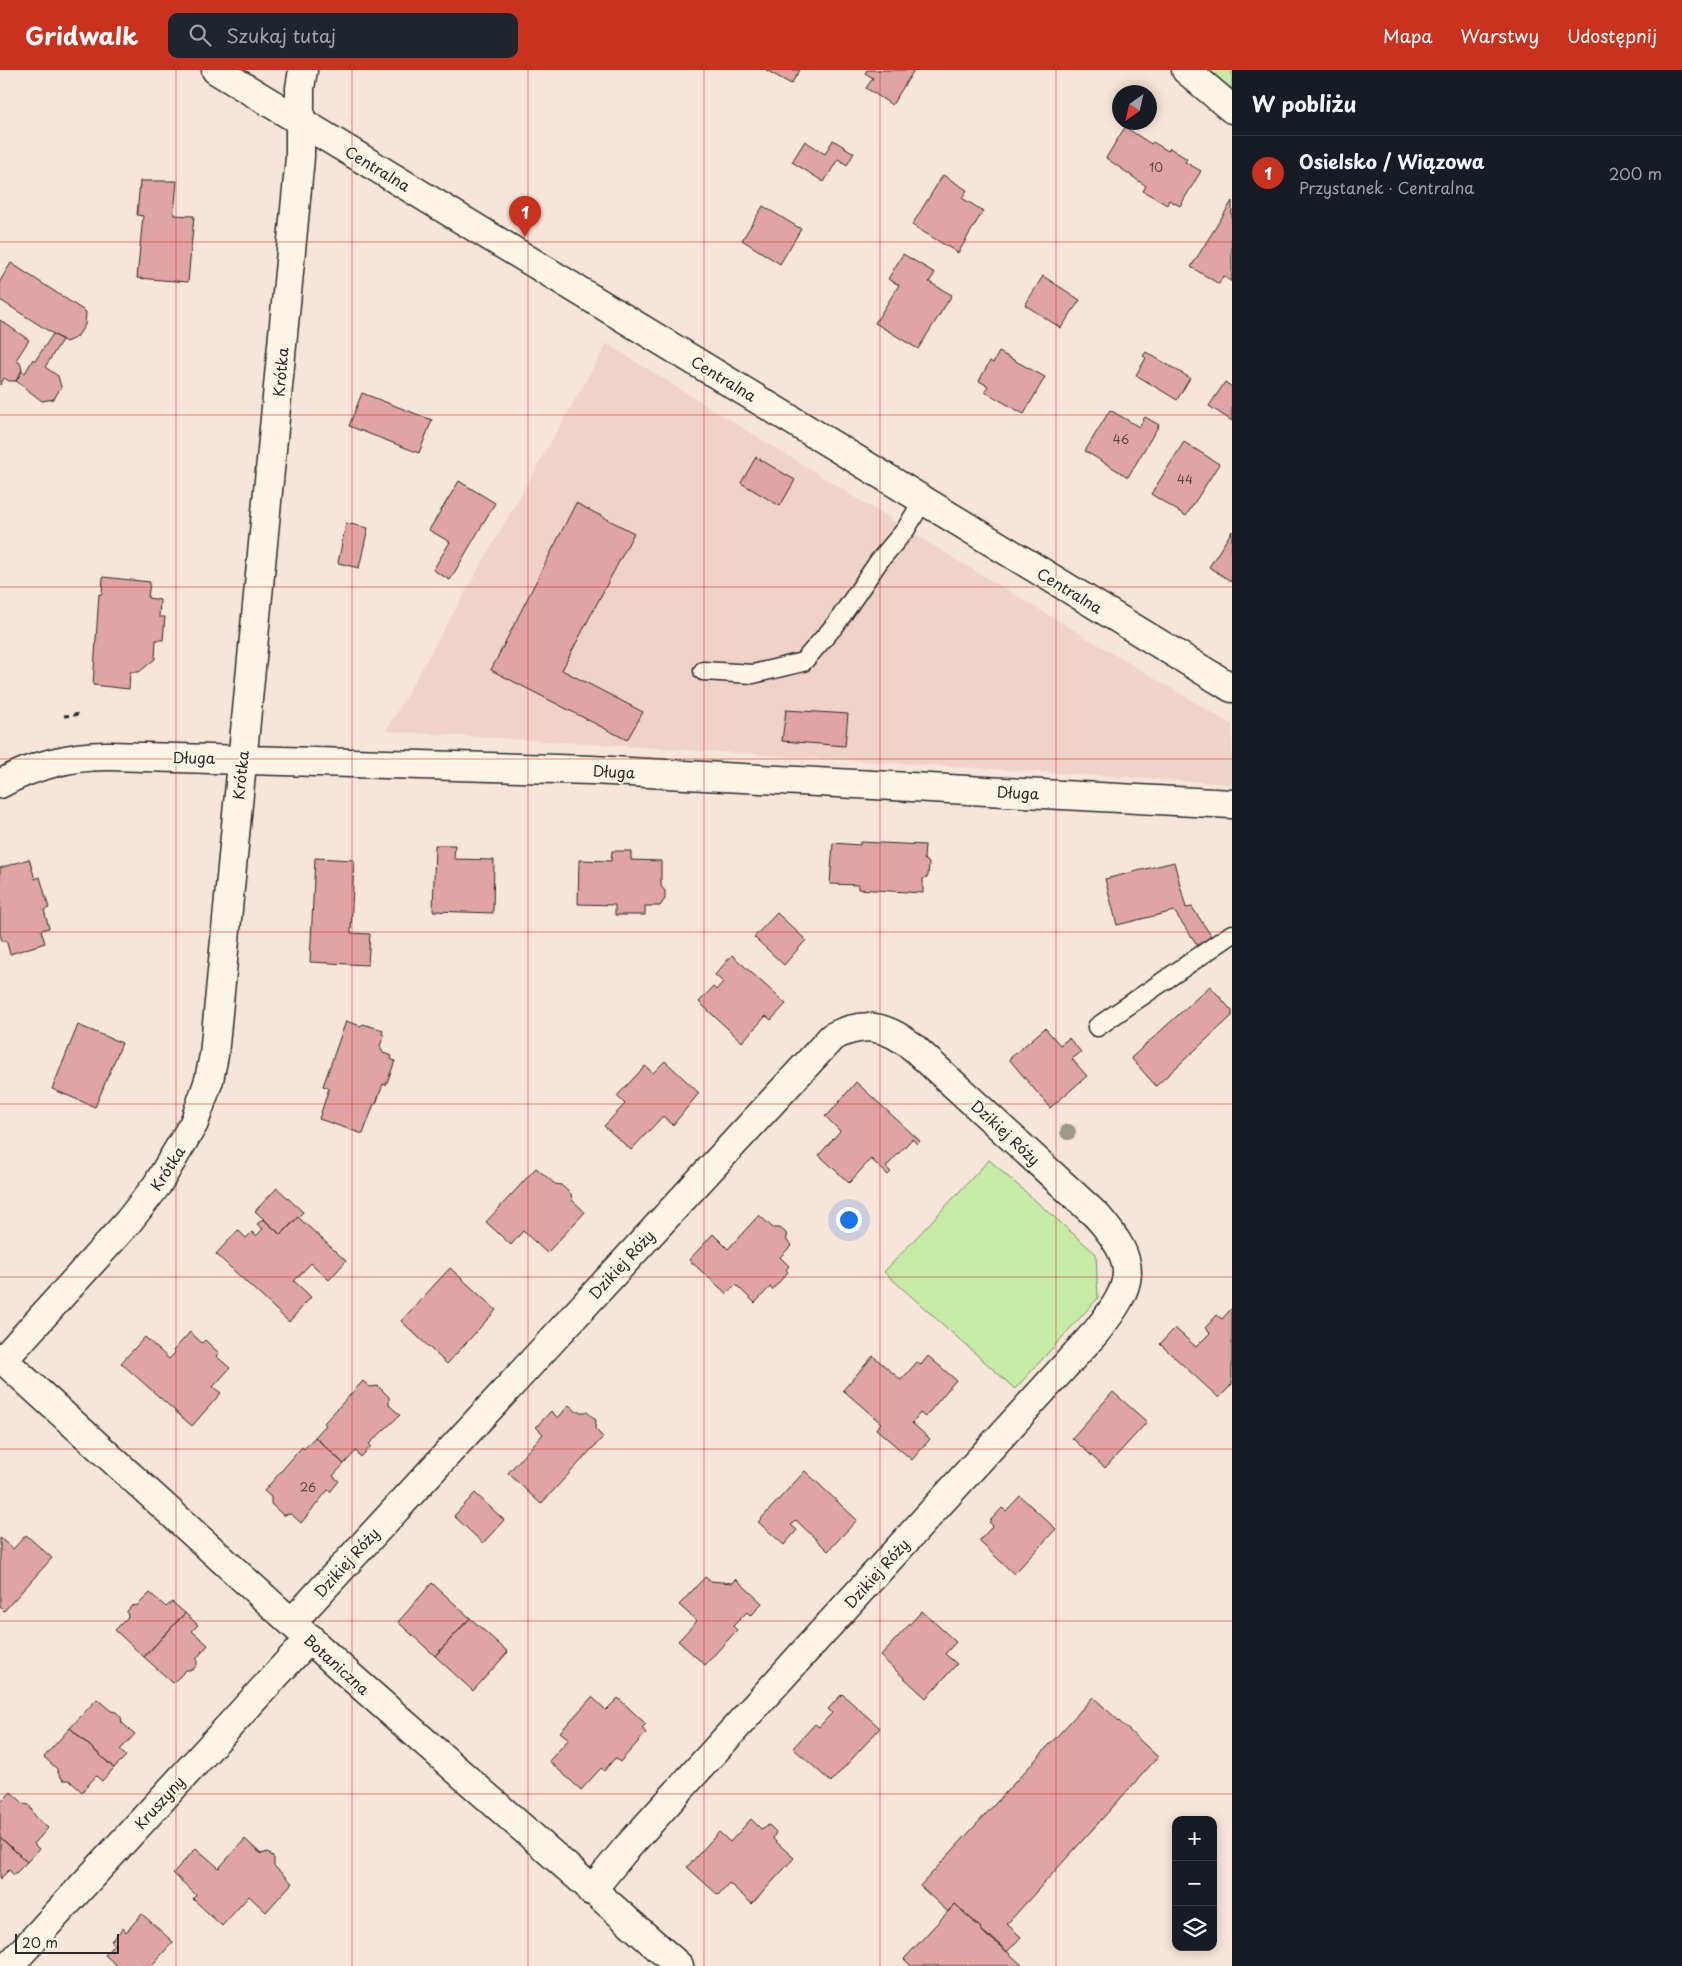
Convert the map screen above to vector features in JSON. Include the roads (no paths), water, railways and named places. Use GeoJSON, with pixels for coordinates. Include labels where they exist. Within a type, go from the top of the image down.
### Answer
{"type":"FeatureCollection","features":[{"type":"Feature","properties":{"kind":"street","name":"Centralna"},"geometry":{"type":"LineString","coordinates":[[216,70],[1232,688]]}},
{"type":"Feature","properties":{"kind":"street","name":"Krótka"},"geometry":{"type":"LineString","coordinates":[[2,1358],[128,1222],[158,1185],[194,1123],[214,1055],[300,167],[299,120],[303,70]]}},
{"type":"Feature","properties":{"kind":"street"},"geometry":{"type":"LineString","coordinates":[[1186,70],[1232,109]]}},
{"type":"Feature","properties":{"kind":"street","name":"Długa"},"geometry":{"type":"LineString","coordinates":[[0,784],[54,763],[105,756],[592,770],[1232,804]]}},
{"type":"Feature","properties":{"kind":"street","name":"Dzikiej Róży"},"geometry":{"type":"LineString","coordinates":[[301,1630],[832,1037],[854,1027],[868,1027],[897,1034],[913,1046],[1097,1216],[1114,1235],[1126,1265],[1128,1280],[1124,1294],[1096,1332],[744,1719],[591,1891]]}},
{"type":"Feature","properties":{"kind":"street","name":"Botaniczna"},"geometry":{"type":"LineString","coordinates":[[2,1358],[591,1891],[679,1966]]}},
{"type":"Feature","properties":{"kind":"street","name":"Kruszyny"},"geometry":{"type":"LineString","coordinates":[[9,1966],[301,1630]]}},
{"type":"Feature","properties":{"kind":"lane"},"geometry":{"type":"LineString","coordinates":[[702,671],[753,674],[803,662],[836,624],[879,562],[906,529],[923,500]]}},
{"type":"Feature","properties":{"kind":"lane"},"geometry":{"type":"LineString","coordinates":[[1098,1027],[1232,934]]}},
{"type":"Feature","properties":{"kind":"place","name":"Osielsko / Wiązowa"},"geometry":{"type":"Point","coordinates":[525,237]}}]}
